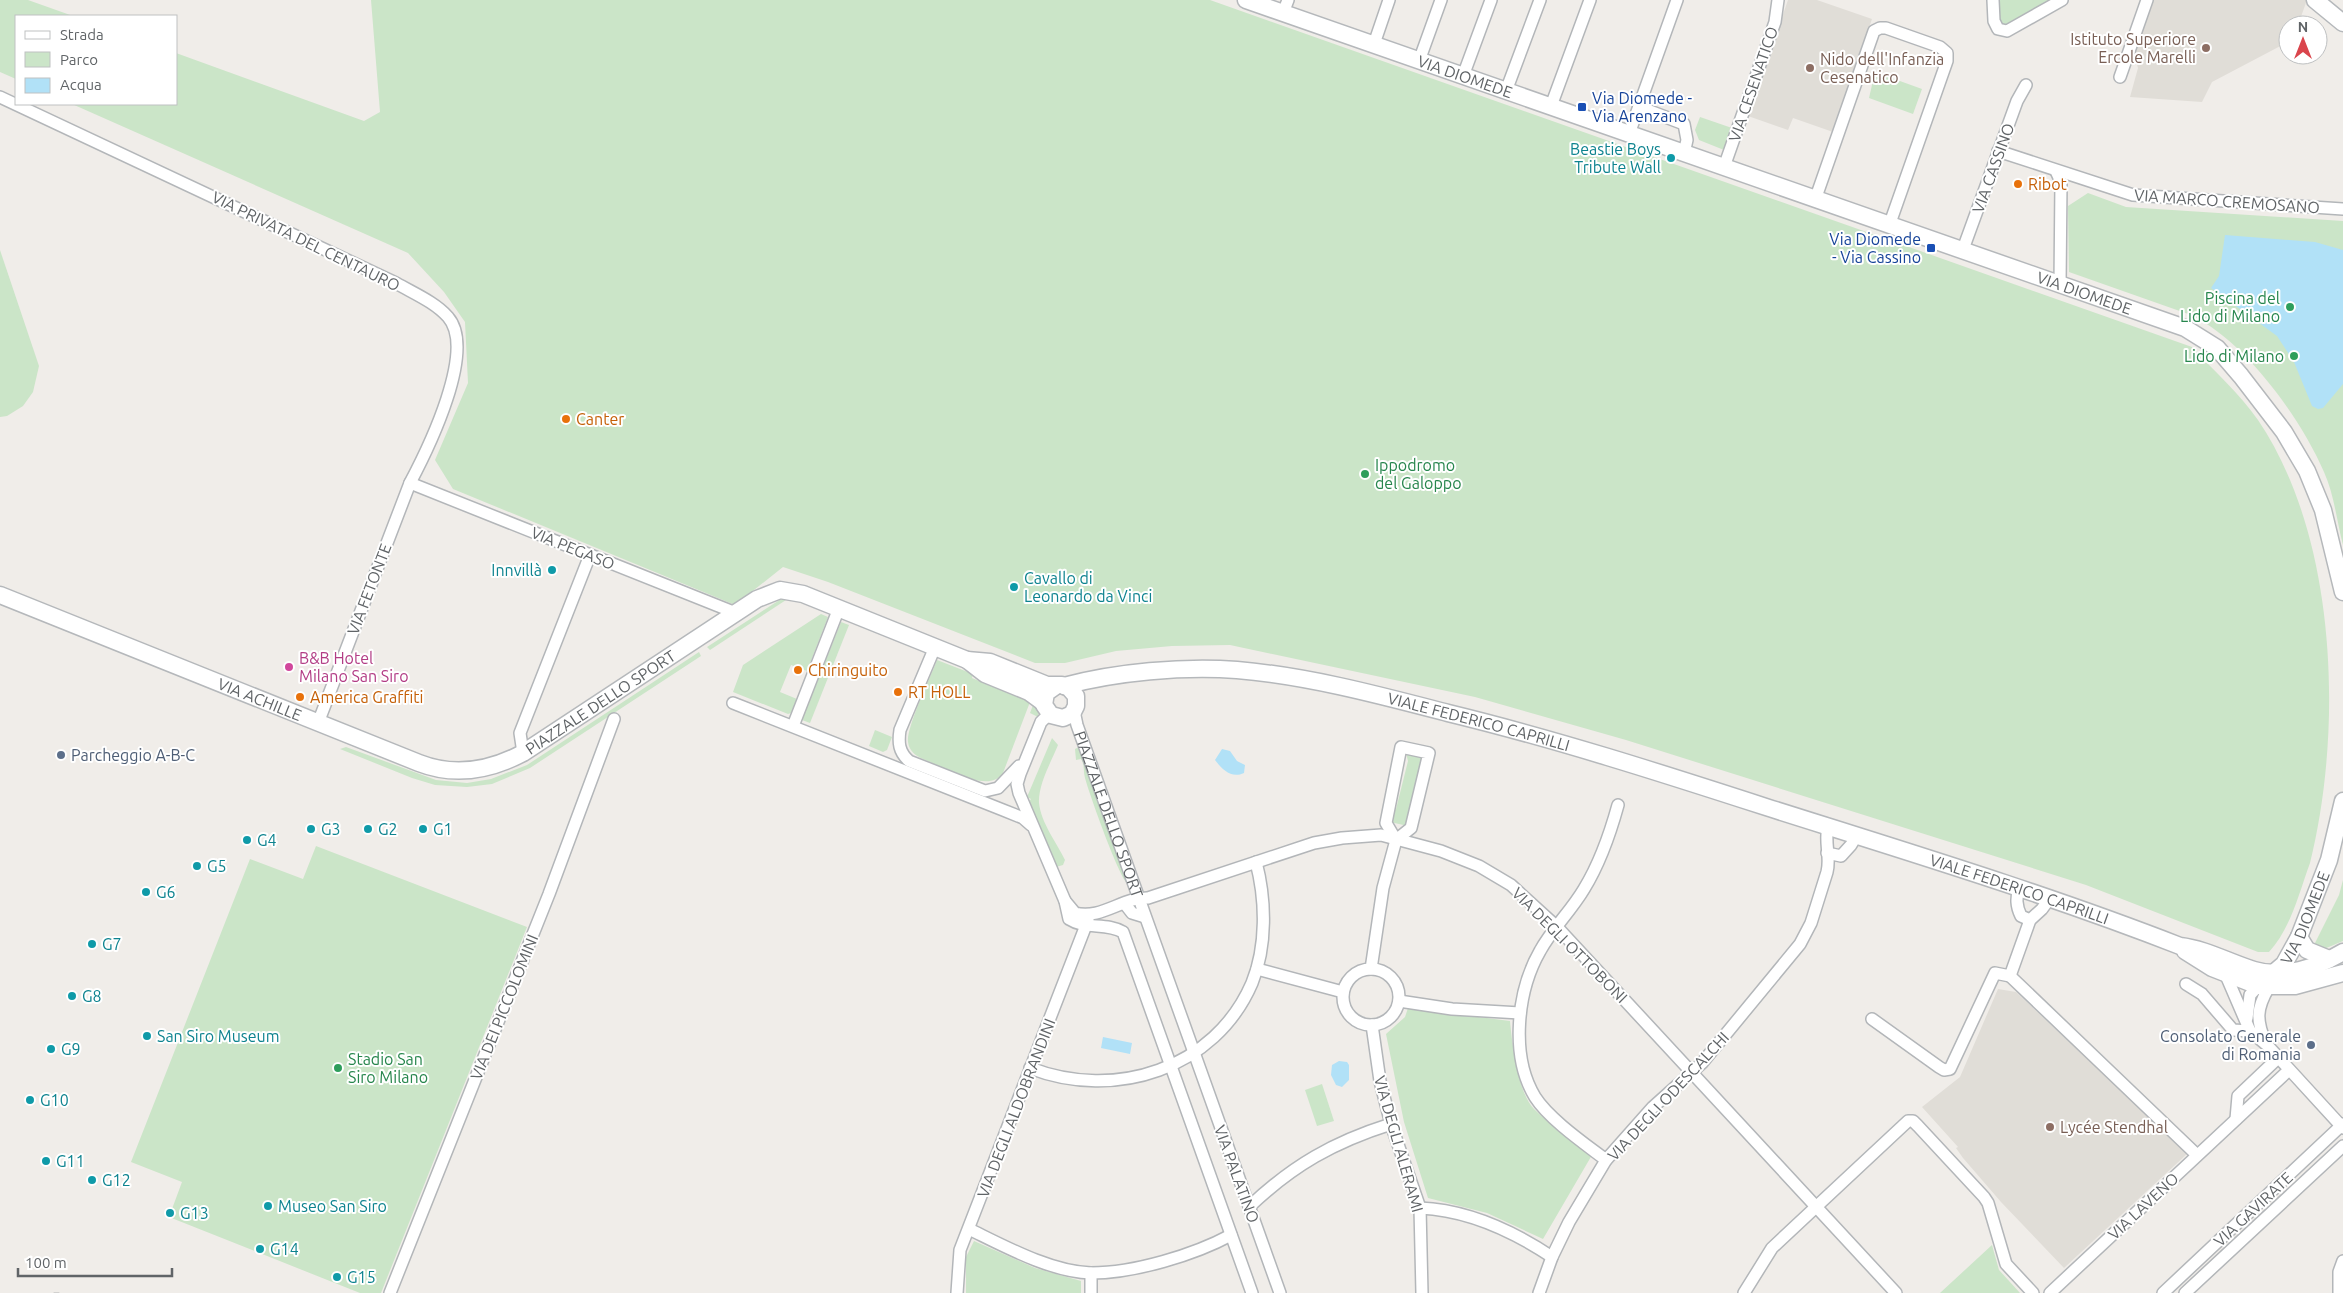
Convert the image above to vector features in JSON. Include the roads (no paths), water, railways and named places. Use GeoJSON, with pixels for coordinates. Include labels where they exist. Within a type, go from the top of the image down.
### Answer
{"type":"FeatureCollection","features":[{"type":"Feature","properties":{"kind":"street","name":"VIA DIOMEDE"},"geometry":{"type":"LineString","coordinates":[[1246,0],[1286,7],[1419,61],[1684,152],[1962,252],[2185,328],[2217,348],[2284,432],[2307,471],[2323,510],[2343,592]]}},
{"type":"Feature","properties":{"kind":"street"},"geometry":{"type":"LineString","coordinates":[[1374,44],[1389,0]]}},
{"type":"Feature","properties":{"kind":"street"},"geometry":{"type":"LineString","coordinates":[[1419,61],[1441,0]]}},
{"type":"Feature","properties":{"kind":"street"},"geometry":{"type":"LineString","coordinates":[[1463,76],[1491,0]]}},
{"type":"Feature","properties":{"kind":"street"},"geometry":{"type":"LineString","coordinates":[[1506,91],[1540,0]]}},
{"type":"Feature","properties":{"kind":"street"},"geometry":{"type":"LineString","coordinates":[[1551,106],[1590,0]]}},
{"type":"Feature","properties":{"kind":"street"},"geometry":{"type":"LineString","coordinates":[[1628,134],[1676,0]]}},
{"type":"Feature","properties":{"kind":"street","name":"VIA CESENATICO"},"geometry":{"type":"LineString","coordinates":[[1724,167],[1775,22],[1778,0]]}},
{"type":"Feature","properties":{"kind":"street"},"geometry":{"type":"LineString","coordinates":[[1994,0],[1994,21],[1998,29],[2002,31],[2011,30],[2062,0]]}},
{"type":"Feature","properties":{"kind":"street"},"geometry":{"type":"LineString","coordinates":[[2120,77],[2148,0]]}},
{"type":"Feature","properties":{"kind":"street"},"geometry":{"type":"LineString","coordinates":[[2315,0],[2343,23]]}},
{"type":"Feature","properties":{"kind":"street"},"geometry":{"type":"LineString","coordinates":[[1814,200],[1872,34],[1876,29],[1886,28],[1945,50],[1947,61],[1889,226]]}},
{"type":"Feature","properties":{"kind":"street","name":"VIA CASSINO"},"geometry":{"type":"LineString","coordinates":[[1962,252],[2017,101],[2026,86]]}},
{"type":"Feature","properties":{"kind":"street","name":"VIA PRIVATA DEL CENTAURO"},"geometry":{"type":"LineString","coordinates":[[0,97],[15,104]]}},
{"type":"Feature","properties":{"kind":"street","name":"VIA PRIVATA DEL CENTAURO"},"geometry":{"type":"LineString","coordinates":[[17,105],[396,283],[435,306],[448,317],[455,328],[457,339],[456,365],[425,454],[410,483]]}},
{"type":"Feature","properties":{"kind":"street"},"geometry":{"type":"LineString","coordinates":[[1639,107],[1684,124],[1687,140],[1684,152]]}},
{"type":"Feature","properties":{"kind":"street","name":"VIA MARCO CREMOSANO"},"geometry":{"type":"LineString","coordinates":[[1998,152],[2133,195],[2343,208]]}},
{"type":"Feature","properties":{"kind":"street"},"geometry":{"type":"LineString","coordinates":[[2056,171],[2061,182],[2060,285]]}},
{"type":"Feature","properties":{"kind":"street"},"geometry":{"type":"LineString","coordinates":[[2060,202],[2070,188],[2081,183],[2091,183]]}},
{"type":"Feature","properties":{"kind":"street","name":"VIA PEGASO"},"geometry":{"type":"LineString","coordinates":[[410,483],[736,614]]}},
{"type":"Feature","properties":{"kind":"street","name":"VIA FETONTE"},"geometry":{"type":"LineString","coordinates":[[318,722],[410,483]]}},
{"type":"Feature","properties":{"kind":"street","name":"PIAZZALE DELLO SPORT"},"geometry":{"type":"LineString","coordinates":[[590,555],[520,734],[523,752],[768,593],[780,590],[798,592],[968,660],[990,662],[1047,685],[1060,686],[1074,692],[1077,725],[1139,898],[1091,914]]}},
{"type":"Feature","properties":{"kind":"street","name":"VIA ACHILLE"},"geometry":{"type":"LineString","coordinates":[[0,595],[426,766],[462,771],[483,769],[504,762],[523,752]]}},
{"type":"Feature","properties":{"kind":"street"},"geometry":{"type":"LineString","coordinates":[[793,726],[839,608]]}},
{"type":"Feature","properties":{"kind":"street"},"geometry":{"type":"LineString","coordinates":[[935,647],[900,730],[899,744],[903,756],[909,761],[985,791],[998,788],[1005,783],[1026,760]]}},
{"type":"Feature","properties":{"kind":"street","name":"PIAZZALE DELLO SPORT"},"geometry":{"type":"LineString","coordinates":[[968,660],[985,674],[1029,692],[1047,709],[1063,718],[1076,706]]}},
{"type":"Feature","properties":{"kind":"street","name":"VIALE FEDERICO CAPRILLI"},"geometry":{"type":"LineString","coordinates":[[1060,686],[1084,680],[1120,676],[1193,670],[1232,670],[1288,676],[1463,716],[1565,744],[2019,887],[2180,946],[2196,948],[2254,970],[2267,982]]}},
{"type":"Feature","properties":{"kind":"street","name":"VIALE FEDERICO CAPRILLI"},"geometry":{"type":"LineString","coordinates":[[1076,706],[1100,683],[1120,676]]}},
{"type":"Feature","properties":{"kind":"street"},"geometry":{"type":"LineString","coordinates":[[1060,686],[1047,692],[1047,709],[1019,778],[1018,787],[1032,827],[1065,902],[1069,919],[1085,926],[1091,914],[1075,913],[1065,902]]}},
{"type":"Feature","properties":{"kind":"street"},"geometry":{"type":"LineString","coordinates":[[733,703],[1023,818],[1032,827]]}},
{"type":"Feature","properties":{"kind":"street","name":"VIA DEI PICCOLOMINI"},"geometry":{"type":"LineString","coordinates":[[392,1290],[549,894],[614,719]]}},
{"type":"Feature","properties":{"kind":"street"},"geometry":{"type":"LineString","coordinates":[[1372,968],[1382,888],[1396,840],[1411,828],[1429,753],[1401,747],[1386,823],[1396,840]]}},
{"type":"Feature","properties":{"kind":"street","name":"VIA DIOMEDE"},"geometry":{"type":"LineString","coordinates":[[2267,982],[2290,955],[2299,937],[2329,860],[2343,801]]}},
{"type":"Feature","properties":{"kind":"street"},"geometry":{"type":"LineString","coordinates":[[1606,1160],[1577,1138],[1535,1097],[1520,1048],[1520,1013],[1524,985],[1530,970],[1540,949],[1584,890],[1599,861],[1618,805]]}},
{"type":"Feature","properties":{"kind":"street"},"geometry":{"type":"LineString","coordinates":[[1828,826],[1825,836],[1827,853],[1841,856],[1857,835]]}},
{"type":"Feature","properties":{"kind":"street","name":"VIA DEGLI OTTOBONI"},"geometry":{"type":"LineString","coordinates":[[1139,898],[1148,898],[1314,843],[1342,838],[1381,835],[1441,851],[1479,866],[1511,885],[1557,927],[1896,1293]]}},
{"type":"Feature","properties":{"kind":"street","name":"VIA DEGLI ODESCALCHI"},"geometry":{"type":"LineString","coordinates":[[1539,1293],[1552,1256],[1578,1206],[1606,1160],[1653,1107],[1702,1063],[1800,944],[1811,923],[1827,872],[1829,864],[1827,853]]}},
{"type":"Feature","properties":{"kind":"street"},"geometry":{"type":"LineString","coordinates":[[1030,1068],[1071,1079],[1103,1081],[1126,1079],[1171,1066],[1195,1054],[1230,1019],[1243,1001],[1256,969],[1262,940],[1263,913],[1256,862]]}},
{"type":"Feature","properties":{"kind":"street"},"geometry":{"type":"LineString","coordinates":[[2019,887],[2016,900],[2018,908],[2021,916],[2030,920]]}},
{"type":"Feature","properties":{"kind":"street","name":"VIA PALATINO"},"geometry":{"type":"LineString","coordinates":[[1139,898],[1280,1293]]}},
{"type":"Feature","properties":{"kind":"street"},"geometry":{"type":"LineString","coordinates":[[2010,976],[2030,920],[2050,898]]}},
{"type":"Feature","properties":{"kind":"street"},"geometry":{"type":"LineString","coordinates":[[1125,904],[1132,913],[1146,917]]}},
{"type":"Feature","properties":{"kind":"street","name":"VIA PALATINO"},"geometry":{"type":"LineString","coordinates":[[1085,926],[1110,926],[1123,932],[1252,1293]]}},
{"type":"Feature","properties":{"kind":"street","name":"VIA DEGLI ALDOBRANDINI"},"geometry":{"type":"LineString","coordinates":[[957,1293],[958,1258],[1085,926]]}},
{"type":"Feature","properties":{"kind":"street"},"geometry":{"type":"LineString","coordinates":[[2299,937],[2307,950],[2336,955]]}},
{"type":"Feature","properties":{"kind":"street","name":"VIALE FEDERICO CAPRILLI"},"geometry":{"type":"LineString","coordinates":[[2180,946],[2190,956],[2225,973],[2267,982],[2295,986],[2343,973]]}},
{"type":"Feature","properties":{"kind":"street","name":"VIALE FEDERICO CAPRILLI"},"geometry":{"type":"LineString","coordinates":[[2267,982],[2336,955]]}},
{"type":"Feature","properties":{"kind":"street"},"geometry":{"type":"LineString","coordinates":[[1372,968],[1384,972],[1393,980],[1399,991],[1399,1001],[1390,1018],[1372,1025],[1359,1023],[1348,1014],[1343,1002],[1342,992],[1352,975],[1361,970],[1372,968]]}},
{"type":"Feature","properties":{"kind":"street"},"geometry":{"type":"LineString","coordinates":[[1256,969],[1342,992]]}},
{"type":"Feature","properties":{"kind":"street"},"geometry":{"type":"LineString","coordinates":[[2225,973],[2249,1027],[2342,1126]]}},
{"type":"Feature","properties":{"kind":"street"},"geometry":{"type":"LineString","coordinates":[[1872,1019],[1939,1067],[1944,1070],[1950,1069],[1994,974],[2010,976],[2197,1155]]}},
{"type":"Feature","properties":{"kind":"street"},"geometry":{"type":"LineString","coordinates":[[2249,1027],[2247,1013],[2250,995],[2267,982]]}},
{"type":"Feature","properties":{"kind":"street"},"geometry":{"type":"LineString","coordinates":[[2266,1046],[2258,1023],[2261,1002],[2267,982]]}},
{"type":"Feature","properties":{"kind":"street"},"geometry":{"type":"LineString","coordinates":[[2186,984],[2202,994],[2233,1030],[2249,1027]]}},
{"type":"Feature","properties":{"kind":"street"},"geometry":{"type":"LineString","coordinates":[[1399,1001],[1452,1009],[1520,1013]]}},
{"type":"Feature","properties":{"kind":"street","name":"VIA DEGLI ALERAMI"},"geometry":{"type":"LineString","coordinates":[[1372,1025],[1380,1081],[1391,1124],[1420,1208],[1422,1293]]}},
{"type":"Feature","properties":{"kind":"street"},"geometry":{"type":"LineString","coordinates":[[2236,1119],[2238,1096],[2278,1058]]}},
{"type":"Feature","properties":{"kind":"street","name":"VIA LAVENO"},"geometry":{"type":"LineString","coordinates":[[2050,1293],[2289,1070]]}},
{"type":"Feature","properties":{"kind":"street"},"geometry":{"type":"LineString","coordinates":[[1744,1293],[1772,1248],[1908,1121],[1913,1121],[1984,1197],[1988,1203],[2006,1264],[2033,1293]]}},
{"type":"Feature","properties":{"kind":"street"},"geometry":{"type":"LineString","coordinates":[[1249,1207],[1285,1175],[1317,1154],[1353,1137],[1391,1124]]}},
{"type":"Feature","properties":{"kind":"street","name":"VIA GAVIRATE"},"geometry":{"type":"LineString","coordinates":[[2162,1293],[2342,1126]]}},
{"type":"Feature","properties":{"kind":"street","name":"VIA GAVIRATE"},"geometry":{"type":"LineString","coordinates":[[2185,1293],[2343,1146]]}},
{"type":"Feature","properties":{"kind":"street"},"geometry":{"type":"LineString","coordinates":[[2313,1152],[2322,1160],[2322,1164]]}},
{"type":"Feature","properties":{"kind":"street"},"geometry":{"type":"LineString","coordinates":[[1420,1208],[1436,1209],[1481,1220],[1552,1256]]}},
{"type":"Feature","properties":{"kind":"street"},"geometry":{"type":"LineString","coordinates":[[969,1229],[1026,1256],[1067,1269],[1091,1273],[1122,1269],[1172,1258],[1231,1235]]}},
{"type":"Feature","properties":{"kind":"street"},"geometry":{"type":"LineString","coordinates":[[2338,1293],[2339,1272],[2343,1261]]}},
{"type":"Feature","properties":{"kind":"street"},"geometry":{"type":"LineString","coordinates":[[1091,1273],[1091,1293]]}},
{"type":"Feature","properties":{"kind":"water","name":"Piscina del Lido di Milano"},"geometry":{"type":"Polygon","coordinates":[[[2225,235],[2315,242],[2343,250],[2343,384],[2323,408],[2318,409],[2312,406],[2294,362],[2277,336],[2211,288],[2219,276],[2225,235]]]}},
{"type":"Feature","properties":{"kind":"water"},"geometry":{"type":"Polygon","coordinates":[[[1222,749],[1230,751],[1237,761],[1245,765],[1244,773],[1239,775],[1231,774],[1221,767],[1215,760],[1222,749]]]}},
{"type":"Feature","properties":{"kind":"water"},"geometry":{"type":"Polygon","coordinates":[[[1103,1037],[1132,1043],[1130,1054],[1101,1048],[1103,1037]]]}},
{"type":"Feature","properties":{"kind":"water"},"geometry":{"type":"Polygon","coordinates":[[[1339,1061],[1347,1062],[1349,1065],[1349,1080],[1342,1087],[1336,1085],[1331,1075],[1332,1065],[1339,1061]]]}},
{"type":"Feature","properties":{"kind":"tram line"},"geometry":{"type":"LineString","coordinates":[[54,1293],[59,1293]]}},
{"type":"Feature","properties":{"kind":"place","name":"Istituto Superiore Ercole Marelli"},"geometry":{"type":"Point","coordinates":[2206,48]}},
{"type":"Feature","properties":{"kind":"place","name":"Nido dell'Infanzia Cesenatico"},"geometry":{"type":"Point","coordinates":[1810,68]}},
{"type":"Feature","properties":{"kind":"place","name":"Via Diomede - Via Arenzano"},"geometry":{"type":"Point","coordinates":[1582,107]}},
{"type":"Feature","properties":{"kind":"place","name":"Beastie Boys Tribute Wall"},"geometry":{"type":"Point","coordinates":[1671,158]}},
{"type":"Feature","properties":{"kind":"place","name":"Ribot"},"geometry":{"type":"Point","coordinates":[2018,184]}},
{"type":"Feature","properties":{"kind":"place","name":"Via Diomede - Via Cassino"},"geometry":{"type":"Point","coordinates":[1931,248]}},
{"type":"Feature","properties":{"kind":"place","name":"Piscina del Lido di Milano"},"geometry":{"type":"Point","coordinates":[2290,307]}},
{"type":"Feature","properties":{"kind":"place","name":"Lido di Milano"},"geometry":{"type":"Point","coordinates":[2294,356]}},
{"type":"Feature","properties":{"kind":"place","name":"Canter"},"geometry":{"type":"Point","coordinates":[566,419]}},
{"type":"Feature","properties":{"kind":"place","name":"Ippodromo del Galoppo"},"geometry":{"type":"Point","coordinates":[1365,474]}},
{"type":"Feature","properties":{"kind":"place","name":"Innvillà"},"geometry":{"type":"Point","coordinates":[552,570]}},
{"type":"Feature","properties":{"kind":"place","name":"Cavallo di Leonardo da Vinci"},"geometry":{"type":"Point","coordinates":[1014,587]}},
{"type":"Feature","properties":{"kind":"place","name":"B&B Hotel Milano San Siro"},"geometry":{"type":"Point","coordinates":[289,667]}},
{"type":"Feature","properties":{"kind":"place","name":"Chiringuito"},"geometry":{"type":"Point","coordinates":[798,670]}},
{"type":"Feature","properties":{"kind":"place","name":"RT HOLL"},"geometry":{"type":"Point","coordinates":[898,692]}},
{"type":"Feature","properties":{"kind":"place","name":"America Graffiti"},"geometry":{"type":"Point","coordinates":[300,697]}},
{"type":"Feature","properties":{"kind":"place","name":"Parcheggio A-B-C"},"geometry":{"type":"Point","coordinates":[61,755]}},
{"type":"Feature","properties":{"kind":"place","name":"G3"},"geometry":{"type":"Point","coordinates":[311,829]}},
{"type":"Feature","properties":{"kind":"place","name":"G2"},"geometry":{"type":"Point","coordinates":[368,829]}},
{"type":"Feature","properties":{"kind":"place","name":"G1"},"geometry":{"type":"Point","coordinates":[423,829]}},
{"type":"Feature","properties":{"kind":"place","name":"G4"},"geometry":{"type":"Point","coordinates":[247,840]}},
{"type":"Feature","properties":{"kind":"place","name":"G5"},"geometry":{"type":"Point","coordinates":[197,866]}},
{"type":"Feature","properties":{"kind":"place","name":"G6"},"geometry":{"type":"Point","coordinates":[146,892]}},
{"type":"Feature","properties":{"kind":"place","name":"G7"},"geometry":{"type":"Point","coordinates":[92,944]}},
{"type":"Feature","properties":{"kind":"place","name":"G8"},"geometry":{"type":"Point","coordinates":[72,996]}},
{"type":"Feature","properties":{"kind":"place","name":"San Siro Museum"},"geometry":{"type":"Point","coordinates":[147,1036]}},
{"type":"Feature","properties":{"kind":"place","name":"Consolato Generale di Romania"},"geometry":{"type":"Point","coordinates":[2311,1045]}},
{"type":"Feature","properties":{"kind":"place","name":"G9"},"geometry":{"type":"Point","coordinates":[51,1049]}},
{"type":"Feature","properties":{"kind":"place","name":"Stadio San Siro Milano"},"geometry":{"type":"Point","coordinates":[338,1068]}},
{"type":"Feature","properties":{"kind":"place","name":"G10"},"geometry":{"type":"Point","coordinates":[30,1100]}},
{"type":"Feature","properties":{"kind":"place","name":"Lycée Stendhal"},"geometry":{"type":"Point","coordinates":[2050,1127]}},
{"type":"Feature","properties":{"kind":"place","name":"G11"},"geometry":{"type":"Point","coordinates":[46,1161]}},
{"type":"Feature","properties":{"kind":"place","name":"G12"},"geometry":{"type":"Point","coordinates":[92,1180]}},
{"type":"Feature","properties":{"kind":"place","name":"Museo San Siro"},"geometry":{"type":"Point","coordinates":[268,1206]}},
{"type":"Feature","properties":{"kind":"place","name":"G13"},"geometry":{"type":"Point","coordinates":[170,1213]}},
{"type":"Feature","properties":{"kind":"place","name":"G14"},"geometry":{"type":"Point","coordinates":[260,1249]}},
{"type":"Feature","properties":{"kind":"place","name":"G15"},"geometry":{"type":"Point","coordinates":[337,1277]}}]}
